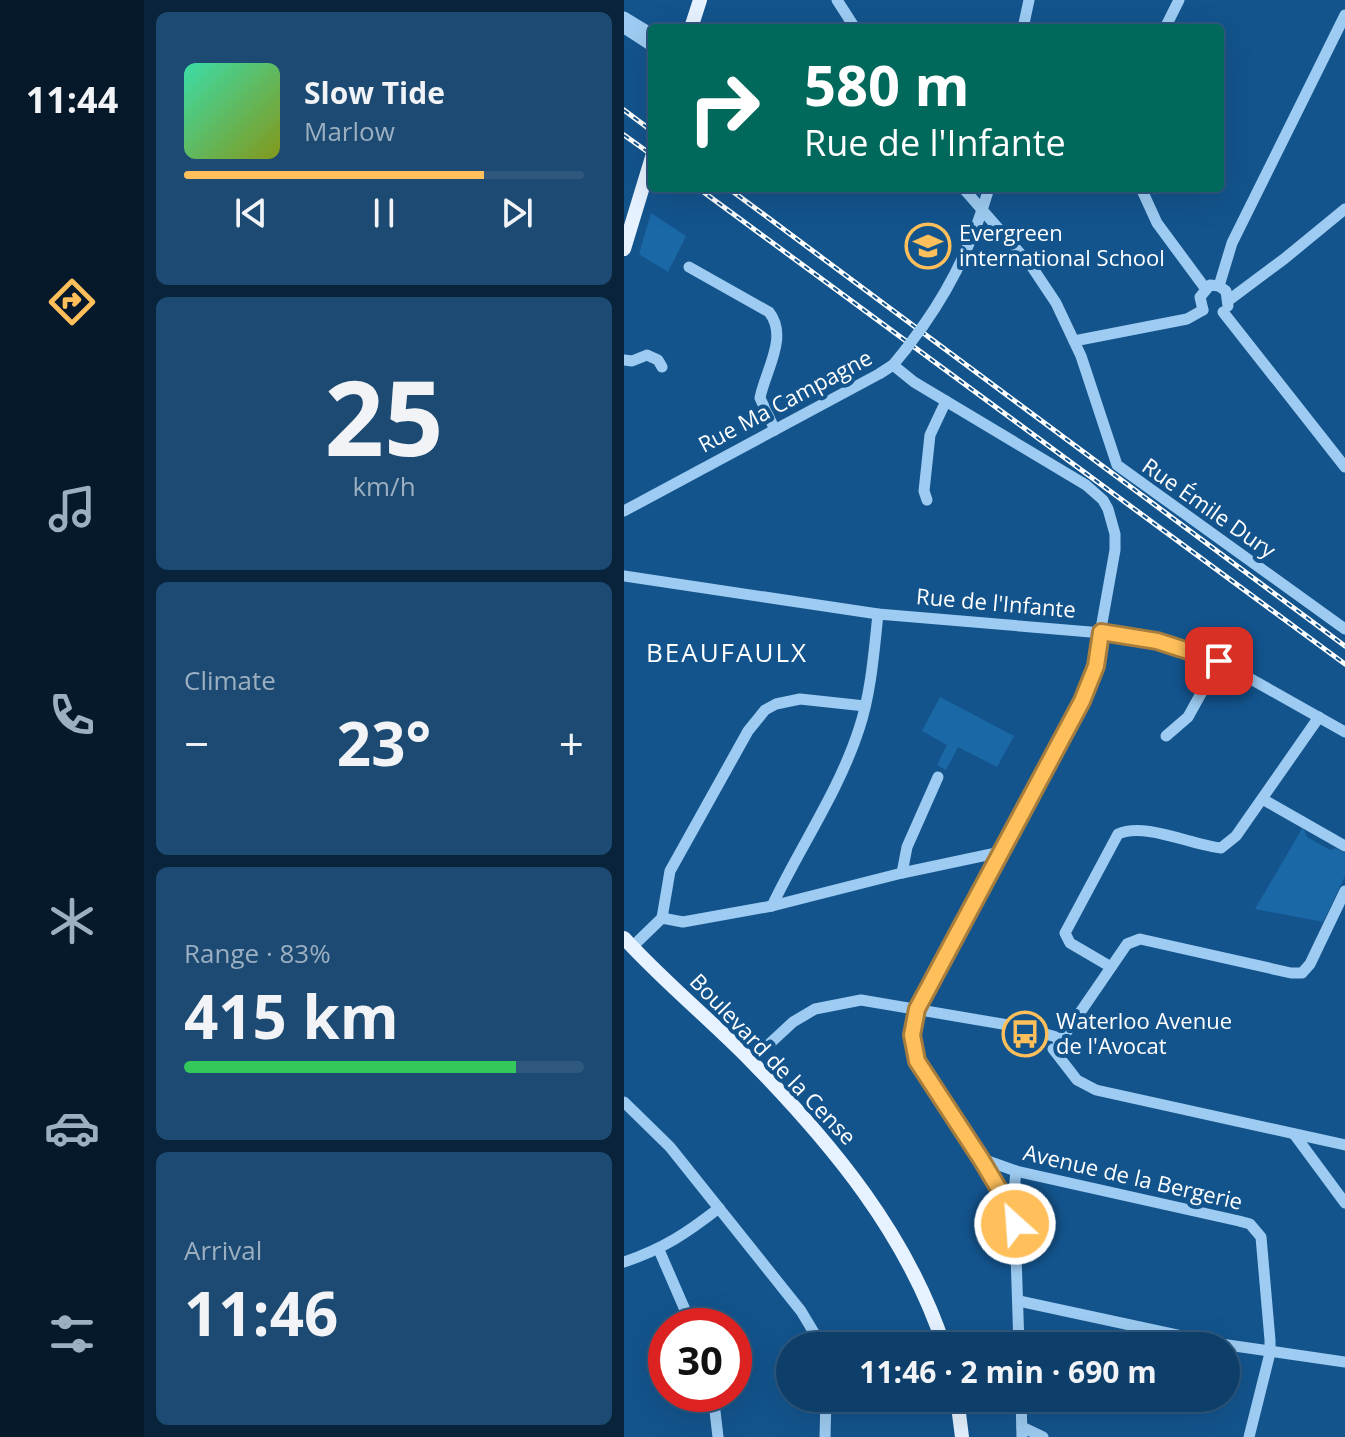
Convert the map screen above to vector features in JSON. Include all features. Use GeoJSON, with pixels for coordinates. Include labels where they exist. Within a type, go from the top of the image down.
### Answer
{"type":"FeatureCollection","features":[{"type":"Feature","properties":{"kind":"main road"},"geometry":{"type":"LineString","coordinates":[[692,24],[700,0]]}},
{"type":"Feature","properties":{"kind":"main road"},"geometry":{"type":"LineString","coordinates":[[624,249],[648,169]]}},
{"type":"Feature","properties":{"kind":"main road","name":"Boulevard de la Cense"},"geometry":{"type":"LineString","coordinates":[[628,942],[751,1061],[826,1141],[884,1221],[921,1286],[939,1332]]}},
{"type":"Feature","properties":{"kind":"main road"},"geometry":{"type":"LineString","coordinates":[[959,1412],[962,1437]]}},
{"type":"Feature","properties":{"kind":"street"},"geometry":{"type":"LineString","coordinates":[[837,0],[852,24]]}},
{"type":"Feature","properties":{"kind":"street"},"geometry":{"type":"LineString","coordinates":[[1024,24],[1029,0]]}},
{"type":"Feature","properties":{"kind":"street"},"geometry":{"type":"LineString","coordinates":[[1166,24],[1179,0]]}},
{"type":"Feature","properties":{"kind":"street"},"geometry":{"type":"LineString","coordinates":[[1219,286],[1232,243],[1345,15]]}},
{"type":"Feature","properties":{"kind":"street"},"geometry":{"type":"LineString","coordinates":[[624,17],[648,32]]}},
{"type":"Feature","properties":{"kind":"street"},"geometry":{"type":"LineString","coordinates":[[624,28],[648,43]]}},
{"type":"Feature","properties":{"kind":"street","name":"Rue Émile Dury"},"geometry":{"type":"LineString","coordinates":[[966,192],[1043,281],[1074,341],[1117,465],[1345,629]]}},
{"type":"Feature","properties":{"kind":"street","name":"Rue Ma Campagne"},"geometry":{"type":"LineString","coordinates":[[624,511],[893,365],[950,285],[988,192]]}},
{"type":"Feature","properties":{"kind":"street"},"geometry":{"type":"LineString","coordinates":[[1143,192],[1157,223],[1205,288]]}},
{"type":"Feature","properties":{"kind":"street"},"geometry":{"type":"LineString","coordinates":[[1074,341],[1187,319],[1203,310],[1215,314],[1223,312],[1229,300],[1345,209]]}},
{"type":"Feature","properties":{"kind":"street"},"geometry":{"type":"LineString","coordinates":[[689,267],[769,312],[775,321],[777,339],[760,398],[775,430]]}},
{"type":"Feature","properties":{"kind":"street"},"geometry":{"type":"LineString","coordinates":[[1205,288],[1219,286],[1226,291],[1229,300]]}},
{"type":"Feature","properties":{"kind":"street"},"geometry":{"type":"LineString","coordinates":[[1203,310],[1200,297],[1205,288]]}},
{"type":"Feature","properties":{"kind":"street"},"geometry":{"type":"LineString","coordinates":[[1223,312],[1345,467]]}},
{"type":"Feature","properties":{"kind":"street"},"geometry":{"type":"LineString","coordinates":[[903,352],[914,382]]}},
{"type":"Feature","properties":{"kind":"street"},"geometry":{"type":"LineString","coordinates":[[624,360],[632,361],[647,355],[658,360],[662,367]]}},
{"type":"Feature","properties":{"kind":"street"},"geometry":{"type":"LineString","coordinates":[[893,365],[914,382],[1086,485],[1103,500],[1112,519],[1115,550],[1096,666],[1082,701],[917,1009],[912,1035],[917,1061],[1012,1211],[1019,1332]]}},
{"type":"Feature","properties":{"kind":"street"},"geometry":{"type":"LineString","coordinates":[[927,500],[924,491],[930,435],[946,401]]}},
{"type":"Feature","properties":{"kind":"street","name":"Rue de l'Infante"},"geometry":{"type":"LineString","coordinates":[[624,576],[878,614],[1101,632],[1157,641],[1219,661],[1345,732]]}},
{"type":"Feature","properties":{"kind":"street"},"geometry":{"type":"LineString","coordinates":[[772,906],[844,768],[860,729],[878,614]]}},
{"type":"Feature","properties":{"kind":"street"},"geometry":{"type":"LineString","coordinates":[[1166,736],[1188,717],[1219,661]]}},
{"type":"Feature","properties":{"kind":"street"},"geometry":{"type":"LineString","coordinates":[[628,942],[662,918],[670,871],[748,731],[765,710],[776,704],[800,699],[865,706]]}},
{"type":"Feature","properties":{"kind":"street"},"geometry":{"type":"LineString","coordinates":[[1111,967],[1070,943],[1065,933],[1118,834],[1129,829],[1140,830],[1221,848],[1233,840],[1264,800],[1319,717]]}},
{"type":"Feature","properties":{"kind":"street"},"geometry":{"type":"LineString","coordinates":[[902,873],[907,847],[938,777]]}},
{"type":"Feature","properties":{"kind":"street"},"geometry":{"type":"LineString","coordinates":[[1264,800],[1345,846]]}},
{"type":"Feature","properties":{"kind":"street"},"geometry":{"type":"LineString","coordinates":[[662,918],[683,922],[772,906],[1001,852]]}},
{"type":"Feature","properties":{"kind":"street"},"geometry":{"type":"LineString","coordinates":[[1056,1052],[1060,1038],[1127,944],[1140,939],[1302,973],[1310,964],[1345,891]]}},
{"type":"Feature","properties":{"kind":"street"},"geometry":{"type":"LineString","coordinates":[[751,1061],[793,1022],[815,1009],[861,1000],[1020,1027],[1060,1038]]}},
{"type":"Feature","properties":{"kind":"street"},"geometry":{"type":"LineString","coordinates":[[1044,1035],[1070,1073],[1090,1088],[1345,1145]]}},
{"type":"Feature","properties":{"kind":"street"},"geometry":{"type":"LineString","coordinates":[[624,1102],[670,1147],[801,1311],[814,1332]]}},
{"type":"Feature","properties":{"kind":"street"},"geometry":{"type":"LineString","coordinates":[[1294,1134],[1345,1203]]}},
{"type":"Feature","properties":{"kind":"street","name":"Avenue de la Bergerie"},"geometry":{"type":"LineString","coordinates":[[981,1159],[1016,1171],[1250,1224],[1261,1237],[1263,1247],[1270,1353],[1249,1437]]}},
{"type":"Feature","properties":{"kind":"street"},"geometry":{"type":"LineString","coordinates":[[1012,1211],[1016,1171]]}},
{"type":"Feature","properties":{"kind":"street"},"geometry":{"type":"LineString","coordinates":[[624,1262],[659,1250],[719,1208]]}},
{"type":"Feature","properties":{"kind":"street"},"geometry":{"type":"LineString","coordinates":[[659,1250],[684,1308]]}},
{"type":"Feature","properties":{"kind":"street"},"geometry":{"type":"LineString","coordinates":[[1019,1301],[1270,1353],[1345,1362]]}},
{"type":"Feature","properties":{"kind":"street"},"geometry":{"type":"LineString","coordinates":[[715,1412],[718,1437]]}},
{"type":"Feature","properties":{"kind":"street"},"geometry":{"type":"LineString","coordinates":[[825,1437],[826,1412]]}},
{"type":"Feature","properties":{"kind":"street"},"geometry":{"type":"LineString","coordinates":[[1021,1412],[1022,1432],[1043,1437]]}},
{"type":"Feature","properties":{"kind":"shaded area"},"geometry":{"type":"Polygon","coordinates":[[[651,213],[686,236],[668,272],[639,254],[651,213]]]}},
{"type":"Feature","properties":{"kind":"shaded area"},"geometry":{"type":"Polygon","coordinates":[[[940,697],[1014,736],[997,767],[958,747],[946,770],[937,765],[947,745],[922,731],[940,697]]]}},
{"type":"Feature","properties":{"kind":"shaded area"},"geometry":{"type":"Polygon","coordinates":[[[1303,827],[1307,837],[1330,850],[1336,848],[1345,853],[1345,876],[1323,922],[1255,909],[1303,827]]]}},
{"type":"Feature","properties":{"kind":"railway"},"geometry":{"type":"LineString","coordinates":[[624,110],[648,128]]}},
{"type":"Feature","properties":{"kind":"railway"},"geometry":{"type":"LineString","coordinates":[[624,135],[648,152]]}},
{"type":"Feature","properties":{"kind":"railway"},"geometry":{"type":"LineString","coordinates":[[703,192],[1345,664]]}},
{"type":"Feature","properties":{"kind":"railway"},"geometry":{"type":"LineString","coordinates":[[733,192],[1345,646]]}},
{"type":"Feature","properties":{"kind":"place","name":"Evergreen international School"},"geometry":{"type":"Point","coordinates":[928,246]}},
{"type":"Feature","properties":{"kind":"place","name":"Waterloo Avenue de l'Avocat"},"geometry":{"type":"Point","coordinates":[1025,1034]}},
{"type":"Feature","properties":{"kind":"district","name":"BEAUFAULX"},"geometry":{"type":"Point","coordinates":[727,653]}},
{"type":"Feature","properties":{"kind":"route"},"geometry":{"type":"LineString","coordinates":[[1015,1224],[1012,1211],[981,1159],[917,1061],[912,1035],[917,1009],[1082,701],[1096,666],[1101,632],[1138,636],[1219,661]]}}]}
